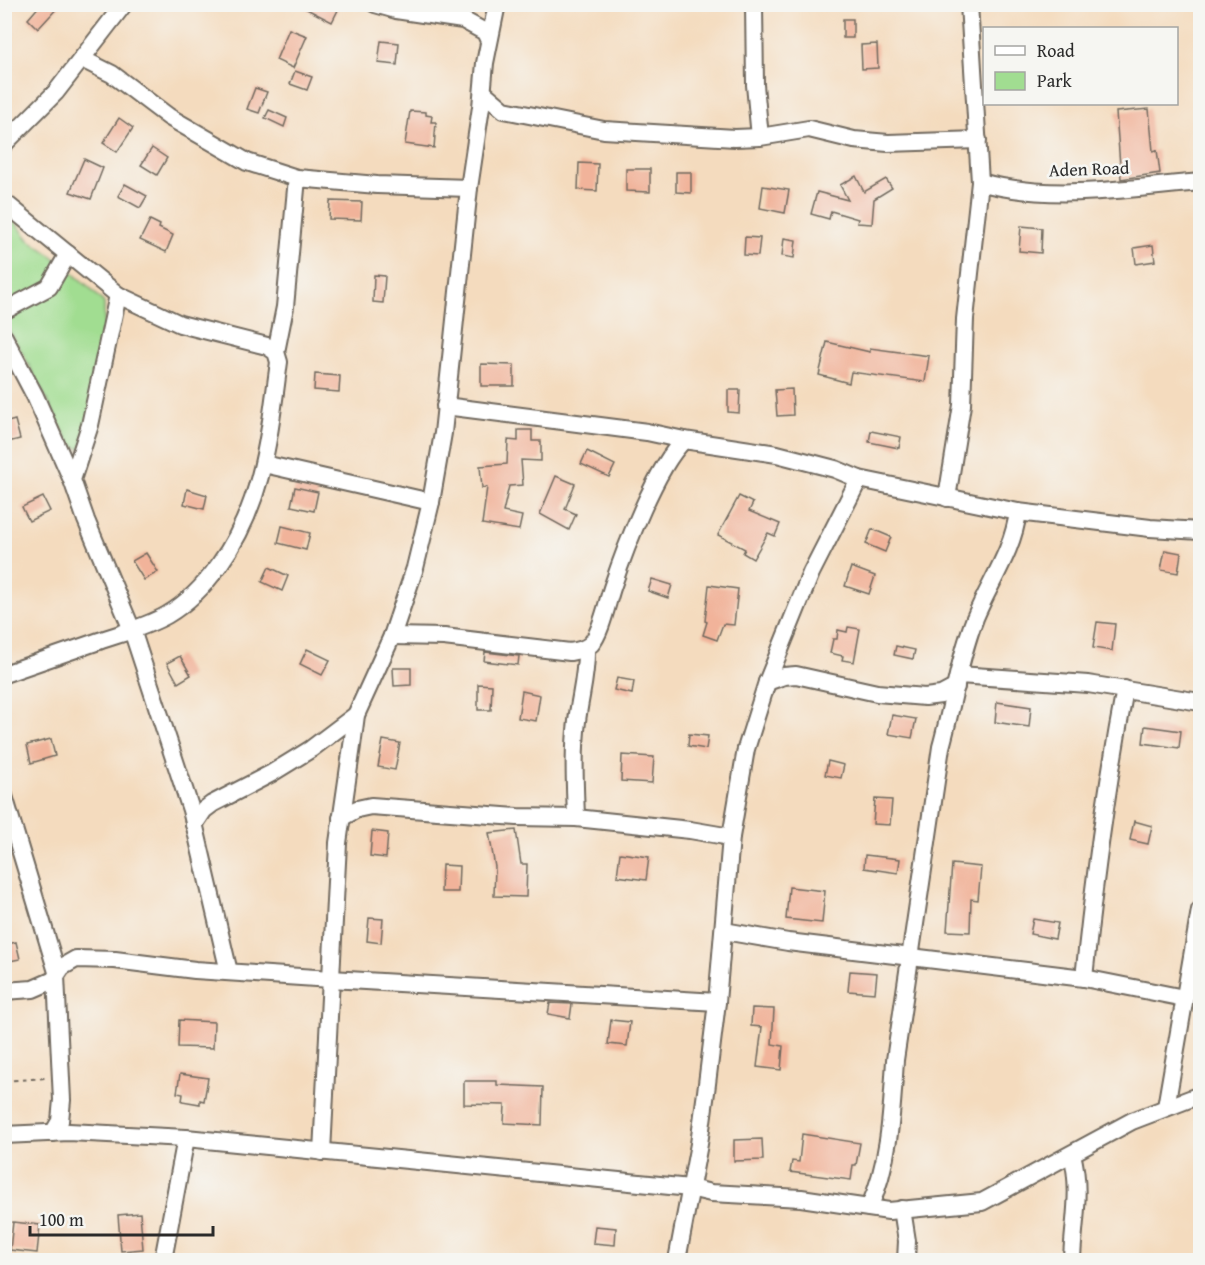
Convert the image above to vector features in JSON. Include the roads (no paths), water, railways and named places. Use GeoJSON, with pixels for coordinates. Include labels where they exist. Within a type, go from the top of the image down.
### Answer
{"type":"FeatureCollection","features":[{"type":"Feature","properties":{"kind":"street"},"geometry":{"type":"LineString","coordinates":[[375,4],[405,12],[463,20],[486,32],[489,41]]}},
{"type":"Feature","properties":{"kind":"street"},"geometry":{"type":"LineString","coordinates":[[754,4],[755,85],[760,137]]}},
{"type":"Feature","properties":{"kind":"street"},"geometry":{"type":"LineString","coordinates":[[947,498],[962,405],[965,319],[980,182],[969,4]]}},
{"type":"Feature","properties":{"kind":"street"},"geometry":{"type":"LineString","coordinates":[[4,144],[56,92],[127,6]]}},
{"type":"Feature","properties":{"kind":"street"},"geometry":{"type":"LineString","coordinates":[[463,20],[496,8]]}},
{"type":"Feature","properties":{"kind":"street"},"geometry":{"type":"LineString","coordinates":[[322,1152],[341,818],[356,715],[392,636],[415,568],[431,502],[443,433],[469,188],[489,41],[496,8]]}},
{"type":"Feature","properties":{"kind":"street"},"geometry":{"type":"LineString","coordinates":[[81,59],[112,74],[169,117],[247,162],[297,178],[377,185],[469,188]]}},
{"type":"Feature","properties":{"kind":"street"},"geometry":{"type":"LineString","coordinates":[[483,92],[504,110]]}},
{"type":"Feature","properties":{"kind":"street"},"geometry":{"type":"LineString","coordinates":[[480,116],[492,111],[504,110],[604,130],[735,138],[760,137],[810,129],[854,140],[888,143],[978,140]]}},
{"type":"Feature","properties":{"kind":"street"},"geometry":{"type":"LineString","coordinates":[[4,674],[132,630],[167,615],[191,598],[206,583],[243,528],[264,464],[279,362],[276,352],[285,307],[297,178]]}},
{"type":"Feature","properties":{"kind":"street","name":"Aden Road"},"geometry":{"type":"LineString","coordinates":[[980,182],[1000,188],[1078,192],[1200,182]]}},
{"type":"Feature","properties":{"kind":"street"},"geometry":{"type":"LineString","coordinates":[[4,202],[118,295],[180,324],[267,346],[276,352]]}},
{"type":"Feature","properties":{"kind":"street"},"geometry":{"type":"LineString","coordinates":[[4,311],[49,287],[68,254]]}},
{"type":"Feature","properties":{"kind":"street"},"geometry":{"type":"LineString","coordinates":[[72,480],[90,425],[118,295]]}},
{"type":"Feature","properties":{"kind":"street"},"geometry":{"type":"LineString","coordinates":[[4,337],[35,396],[72,480],[86,520],[132,630],[194,825],[229,972]]}},
{"type":"Feature","properties":{"kind":"street"},"geometry":{"type":"LineString","coordinates":[[445,406],[638,431],[777,454],[835,469],[859,479],[1018,512],[1150,528],[1200,531]]}},
{"type":"Feature","properties":{"kind":"street"},"geometry":{"type":"LineString","coordinates":[[392,636],[444,637],[570,652],[586,648],[596,635],[613,584],[654,486],[673,451],[684,440]]}},
{"type":"Feature","properties":{"kind":"street"},"geometry":{"type":"LineString","coordinates":[[264,464],[431,502]]}},
{"type":"Feature","properties":{"kind":"street"},"geometry":{"type":"LineString","coordinates":[[677,1260],[699,1144],[717,1002],[730,837],[746,749],[767,682],[811,573],[859,479]]}},
{"type":"Feature","properties":{"kind":"street"},"geometry":{"type":"LineString","coordinates":[[869,1208],[880,1184],[892,1112],[895,1060],[940,747],[965,647],[976,616],[1013,540],[1018,512]]}},
{"type":"Feature","properties":{"kind":"street"},"geometry":{"type":"LineString","coordinates":[[576,818],[577,721],[586,674],[586,648]]}},
{"type":"Feature","properties":{"kind":"street"},"geometry":{"type":"LineString","coordinates":[[767,682],[784,676],[796,675],[877,693],[925,697],[940,695],[957,681],[1026,679],[1125,688],[1200,702]]}},
{"type":"Feature","properties":{"kind":"street"},"geometry":{"type":"LineString","coordinates":[[1084,978],[1092,897],[1110,768],[1125,688]]}},
{"type":"Feature","properties":{"kind":"street"},"geometry":{"type":"LineString","coordinates":[[194,825],[204,810],[212,804],[272,773],[356,715]]}},
{"type":"Feature","properties":{"kind":"street"},"geometry":{"type":"LineString","coordinates":[[4,796],[57,976],[62,1076],[60,1121],[53,1133]]}},
{"type":"Feature","properties":{"kind":"street"},"geometry":{"type":"LineString","coordinates":[[341,818],[357,809],[371,806],[517,817],[576,818],[690,830],[730,837]]}},
{"type":"Feature","properties":{"kind":"street"},"geometry":{"type":"LineString","coordinates":[[1166,1107],[1200,910]]}},
{"type":"Feature","properties":{"kind":"street"},"geometry":{"type":"LineString","coordinates":[[723,931],[788,942],[1084,978],[1184,998]]}},
{"type":"Feature","properties":{"kind":"street"},"geometry":{"type":"LineString","coordinates":[[4,991],[33,989],[57,976],[62,967],[76,959],[115,960],[331,980],[717,1002]]}},
{"type":"Feature","properties":{"kind":"street"},"geometry":{"type":"LineString","coordinates":[[4,1135],[53,1133],[186,1138],[690,1188],[711,1193],[801,1198],[889,1210],[982,1202],[1132,1121],[1200,1095]]}},
{"type":"Feature","properties":{"kind":"street"},"geometry":{"type":"LineString","coordinates":[[163,1260],[186,1138]]}},
{"type":"Feature","properties":{"kind":"street"},"geometry":{"type":"LineString","coordinates":[[1071,1154],[1077,1188],[1071,1260]]}},
{"type":"Feature","properties":{"kind":"street"},"geometry":{"type":"LineString","coordinates":[[902,1209],[907,1241],[906,1260]]}}]}
